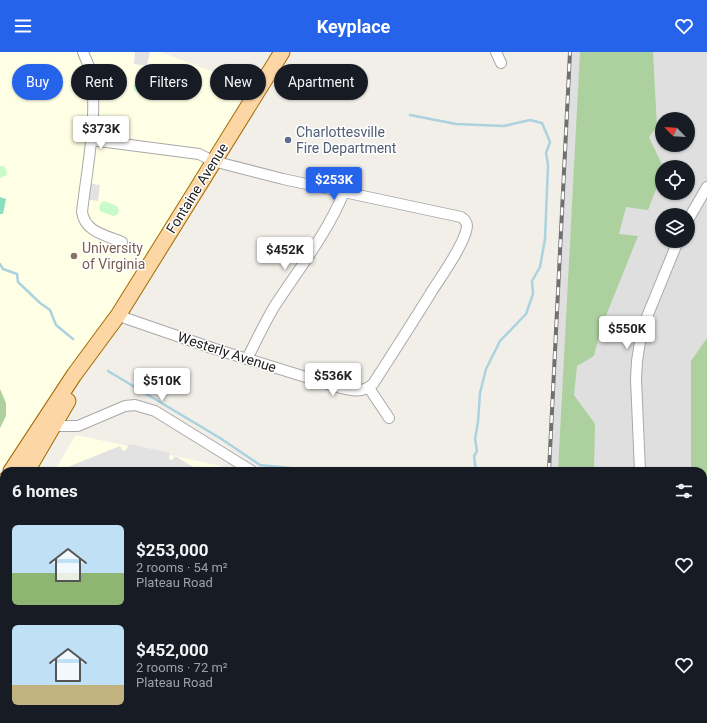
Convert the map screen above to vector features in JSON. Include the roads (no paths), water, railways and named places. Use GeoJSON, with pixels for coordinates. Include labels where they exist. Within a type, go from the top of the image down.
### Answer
{"type":"FeatureCollection","features":[{"type":"Feature","properties":{"kind":"main road","name":"Fontaine Avenue"},"geometry":{"type":"LineString","coordinates":[[29,467],[115,319],[282,52]]}},
{"type":"Feature","properties":{"kind":"main road","name":"Fontaine Avenue"},"geometry":{"type":"LineString","coordinates":[[14,467],[74,375],[115,319]]}},
{"type":"Feature","properties":{"kind":"street"},"geometry":{"type":"LineString","coordinates":[[83,52],[90,68],[92,84],[91,140],[82,212],[83,218],[89,228],[122,242]]}},
{"type":"Feature","properties":{"kind":"street"},"geometry":{"type":"LineString","coordinates":[[496,52],[501,63]]}},
{"type":"Feature","properties":{"kind":"street"},"geometry":{"type":"LineString","coordinates":[[91,140],[199,154],[213,162],[283,179],[461,217],[464,219],[467,227],[452,261],[369,388],[390,418]]}},
{"type":"Feature","properties":{"kind":"street"},"geometry":{"type":"LineString","coordinates":[[695,208],[707,187]]}},
{"type":"Feature","properties":{"kind":"street"},"geometry":{"type":"LineString","coordinates":[[247,359],[260,332],[325,228],[344,192]]}},
{"type":"Feature","properties":{"kind":"street"},"geometry":{"type":"LineString","coordinates":[[640,467],[636,379],[640,342],[644,324],[675,248]]}},
{"type":"Feature","properties":{"kind":"street","name":"Westerly Avenue"},"geometry":{"type":"LineString","coordinates":[[115,319],[125,318],[247,359],[341,388],[356,391],[363,391],[369,388]]}},
{"type":"Feature","properties":{"kind":"street"},"geometry":{"type":"LineString","coordinates":[[54,426],[78,426],[125,406],[135,405],[155,411],[246,467]]}},
{"type":"Feature","properties":{"kind":"waterway"},"geometry":{"type":"LineString","coordinates":[[410,115],[456,124],[504,126],[530,120],[542,123],[550,142],[546,153],[548,165],[545,239],[540,267],[532,281],[533,294],[526,314],[500,341],[486,369],[480,393],[475,439],[477,451],[474,456],[475,467]]}},
{"type":"Feature","properties":{"kind":"waterway"},"geometry":{"type":"LineString","coordinates":[[0,264],[3,269],[17,274],[18,282],[40,303],[50,310],[56,325],[73,339]]}},
{"type":"Feature","properties":{"kind":"waterway"},"geometry":{"type":"LineString","coordinates":[[108,371],[220,438],[260,465],[280,467]]}},
{"type":"Feature","properties":{"kind":"railway"},"geometry":{"type":"LineString","coordinates":[[549,467],[570,52]]}},
{"type":"Feature","properties":{"kind":"place","name":"Charlottesville Fire Department"},"geometry":{"type":"Point","coordinates":[288,140]}},
{"type":"Feature","properties":{"kind":"place","name":"University of Virginia"},"geometry":{"type":"Point","coordinates":[74,256]}}]}
